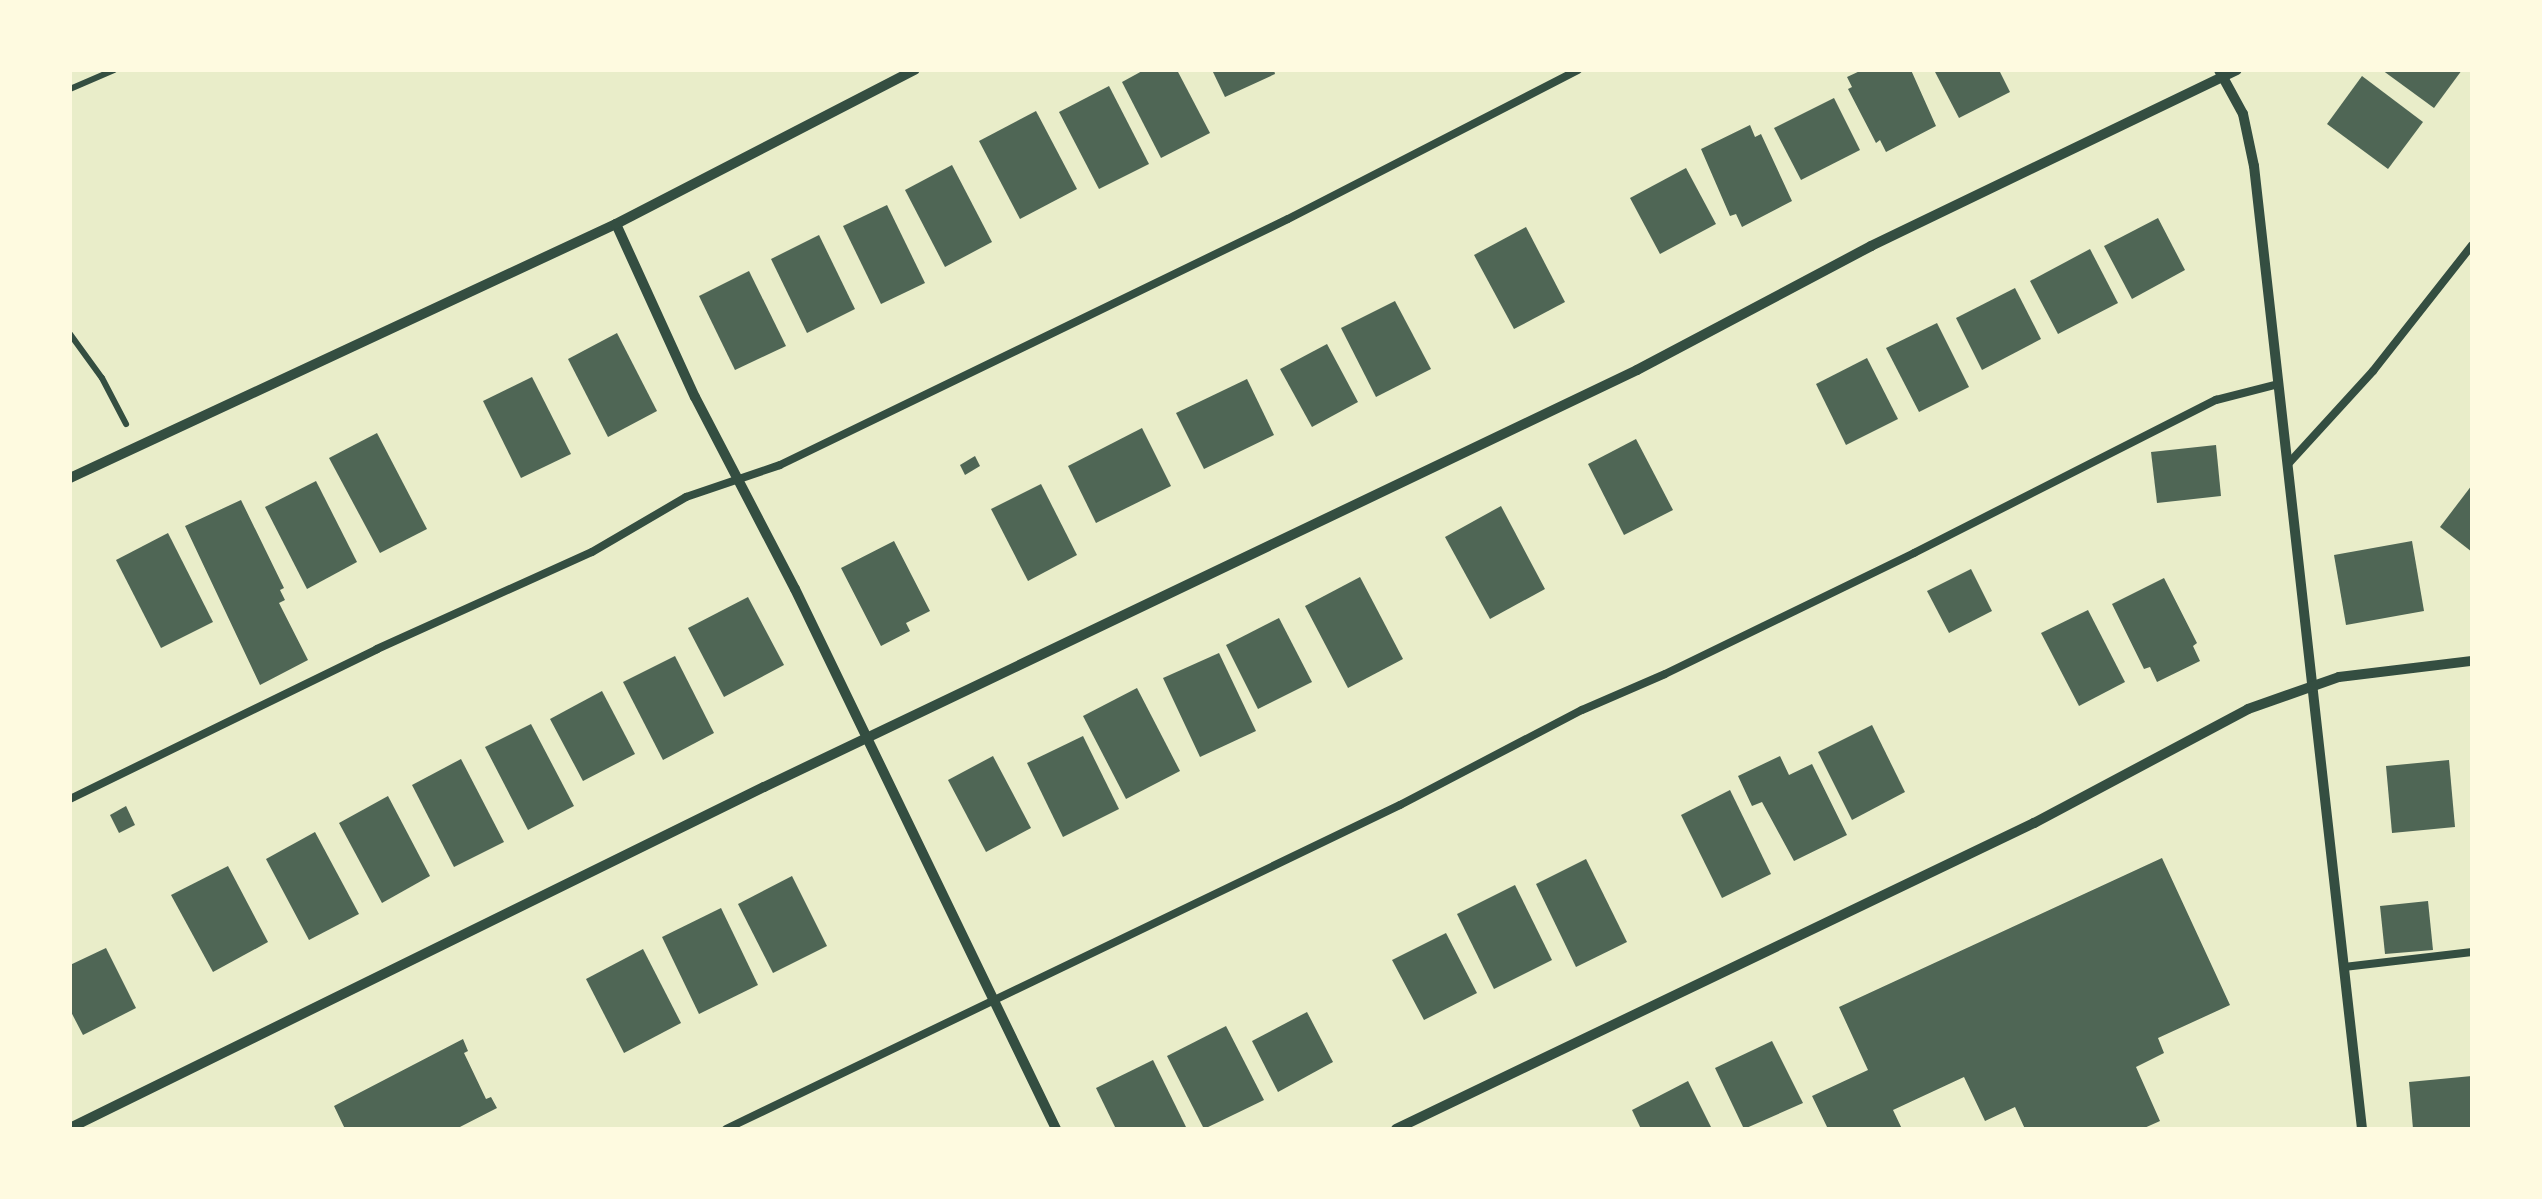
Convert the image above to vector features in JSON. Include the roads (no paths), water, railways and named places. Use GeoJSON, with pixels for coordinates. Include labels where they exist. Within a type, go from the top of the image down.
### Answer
{"type":"FeatureCollection","features":[{"type":"Feature","properties":{"kind":"street"},"geometry":{"type":"LineString","coordinates":[[70,478],[616,224],[916,70]]}},
{"type":"Feature","properties":{"kind":"street"},"geometry":{"type":"LineString","coordinates":[[70,1128],[1638,370],[1872,246],[2237,70]]}},
{"type":"Feature","properties":{"kind":"street"},"geometry":{"type":"LineString","coordinates":[[2222,74],[2243,114],[2254,166],[2362,1129]]}},
{"type":"Feature","properties":{"kind":"street"},"geometry":{"type":"LineString","coordinates":[[616,224],[695,398],[796,588],[1056,1129]]}},
{"type":"Feature","properties":{"kind":"street"},"geometry":{"type":"LineString","coordinates":[[1396,1129],[2034,823],[2248,709],[2339,677],[2472,660]]}},
{"type":"Feature","properties":{"kind":"lane"},"geometry":{"type":"LineString","coordinates":[[70,799],[378,650],[574,561],[686,497],[780,465],[1288,219],[1578,70]]}},
{"type":"Feature","properties":{"kind":"lane"},"geometry":{"type":"LineString","coordinates":[[2290,463],[2373,371],[2472,245]]}},
{"type":"Feature","properties":{"kind":"lane"},"geometry":{"type":"LineString","coordinates":[[726,1129],[1400,804],[1582,710],[1914,553],[2216,400],[2280,384]]}},
{"type":"Feature","properties":{"kind":"lane"},"geometry":{"type":"LineString","coordinates":[[2344,967],[2472,952]]}}]}
